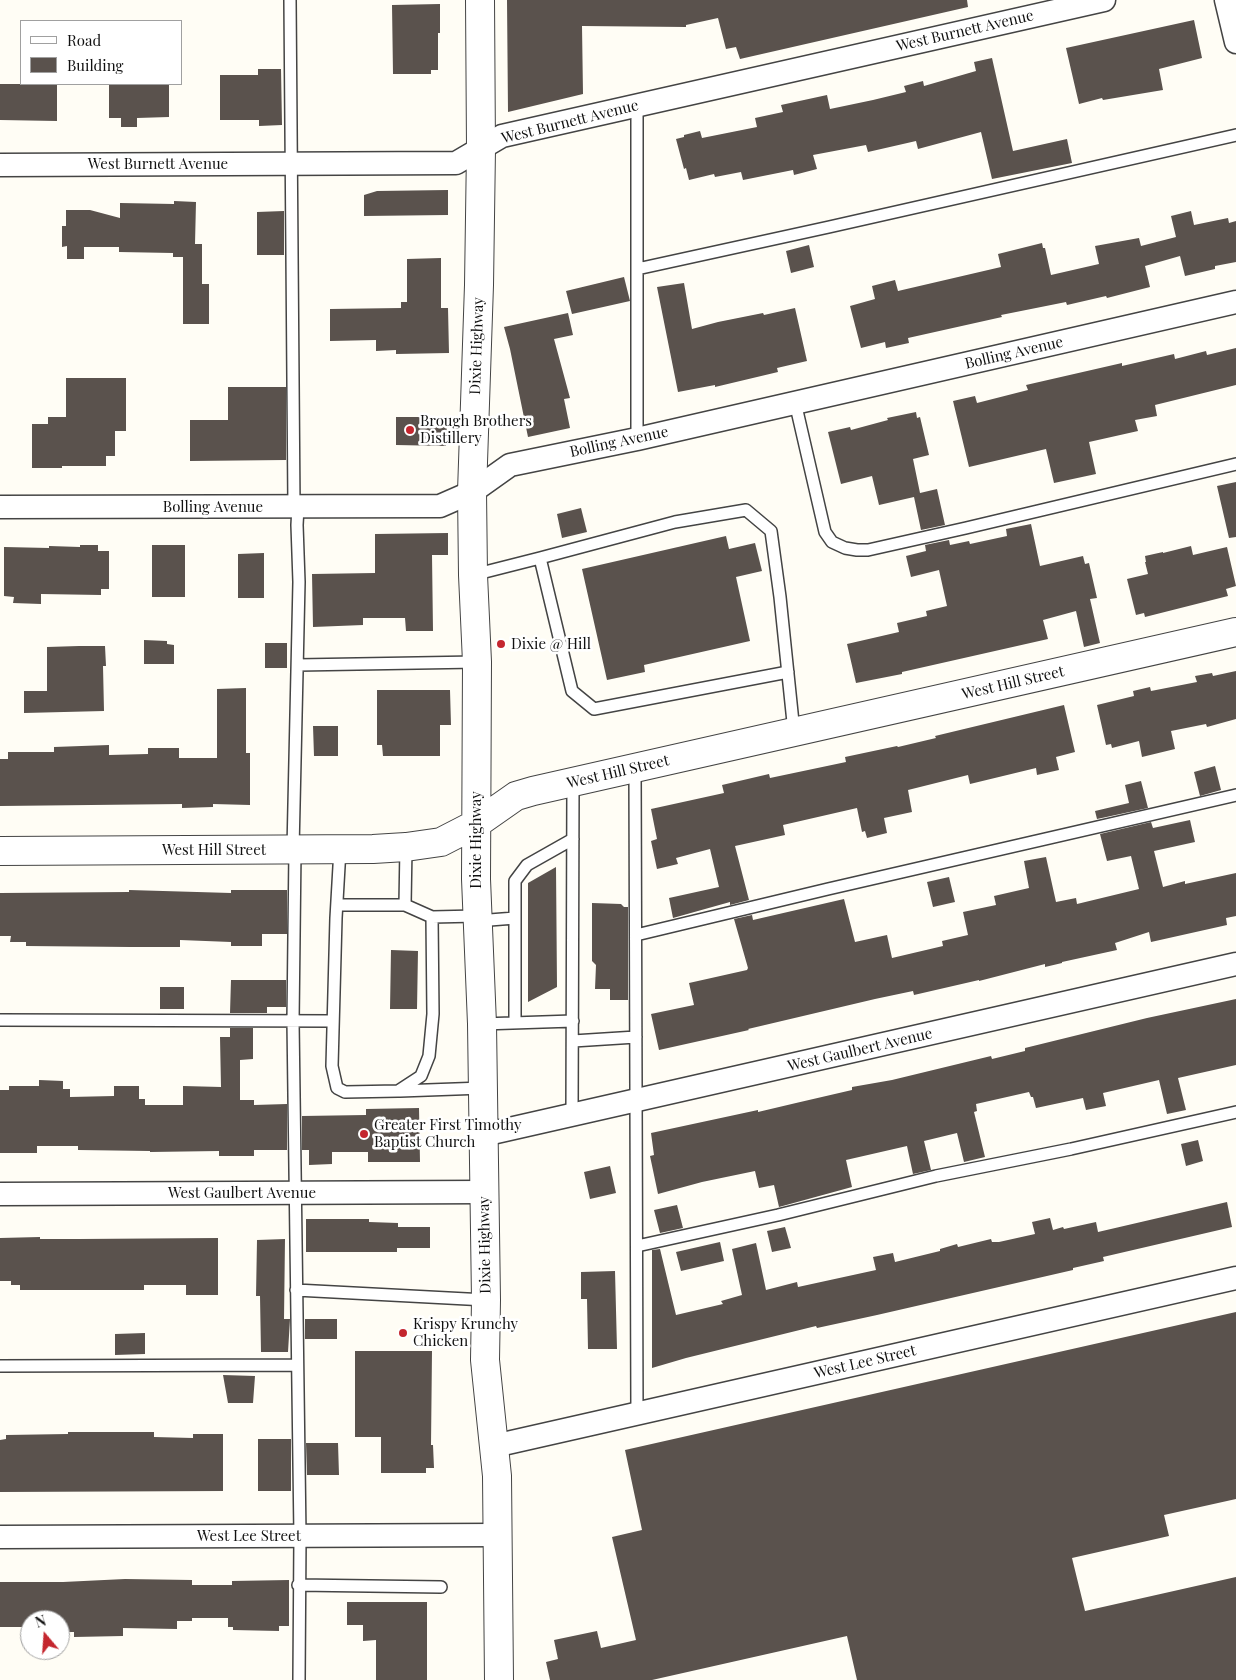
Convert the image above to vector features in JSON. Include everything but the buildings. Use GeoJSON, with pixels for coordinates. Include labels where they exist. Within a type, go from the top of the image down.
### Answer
{"type":"FeatureCollection","features":[{"type":"Feature","properties":{"kind":"street","name":"Dixie Highway"},"geometry":{"type":"LineString","coordinates":[[480,0],[481,149],[472,492],[477,662],[477,919],[482,1024],[486,1300],[485,1360],[497,1476],[499,1680]]}},
{"type":"Feature","properties":{"kind":"street","name":"West Burnett Avenue"},"geometry":{"type":"LineString","coordinates":[[0,165],[456,163],[502,136],[1104,0]]}},
{"type":"Feature","properties":{"kind":"street"},"geometry":{"type":"LineString","coordinates":[[1226,0],[1236,42]]}},
{"type":"Feature","properties":{"kind":"street","name":"Bolling Avenue"},"geometry":{"type":"LineString","coordinates":[[0,508],[440,506],[472,492],[510,465],[637,439],[1236,302]]}},
{"type":"Feature","properties":{"kind":"street","name":"West Hill Street"},"geometry":{"type":"LineString","coordinates":[[0,851],[294,850],[406,847],[441,842],[476,824],[516,796],[533,791],[1236,632]]}},
{"type":"Feature","properties":{"kind":"street","name":"West Gaulbert Avenue"},"geometry":{"type":"LineString","coordinates":[[483,1135],[1236,964]]}},
{"type":"Feature","properties":{"kind":"street","name":"West Gaulbert Avenue"},"geometry":{"type":"LineString","coordinates":[[0,1194],[484,1192]]}},
{"type":"Feature","properties":{"kind":"street","name":"West Lee Street"},"geometry":{"type":"LineString","coordinates":[[494,1446],[1236,1278]]}},
{"type":"Feature","properties":{"kind":"street","name":"West Lee Street"},"geometry":{"type":"LineString","coordinates":[[0,1537],[498,1535]]}},
{"type":"Feature","properties":{"kind":"lane"},"geometry":{"type":"LineString","coordinates":[[290,0],[296,507],[299,582],[293,1021],[300,1536],[298,1584],[299,1680]]}},
{"type":"Feature","properties":{"kind":"lane"},"geometry":{"type":"LineString","coordinates":[[637,105],[637,439]]}},
{"type":"Feature","properties":{"kind":"lane"},"geometry":{"type":"LineString","coordinates":[[637,268],[829,227],[1236,135]]}},
{"type":"Feature","properties":{"kind":"lane"},"geometry":{"type":"LineString","coordinates":[[795,402],[824,532],[832,542],[845,548],[857,550],[868,550],[966,528],[1236,464]]}},
{"type":"Feature","properties":{"kind":"lane"},"geometry":{"type":"LineString","coordinates":[[473,575],[675,522],[746,510],[771,531],[794,732]]}},
{"type":"Feature","properties":{"kind":"lane"},"geometry":{"type":"LineString","coordinates":[[540,558],[572,691],[594,708],[788,672]]}},
{"type":"Feature","properties":{"kind":"lane"},"geometry":{"type":"LineString","coordinates":[[298,665],[477,662]]}},
{"type":"Feature","properties":{"kind":"lane"},"geometry":{"type":"LineString","coordinates":[[635,768],[637,1414]]}},
{"type":"Feature","properties":{"kind":"lane"},"geometry":{"type":"LineString","coordinates":[[572,1115],[573,782]]}},
{"type":"Feature","properties":{"kind":"lane"},"geometry":{"type":"LineString","coordinates":[[636,935],[847,884],[1236,795]]}},
{"type":"Feature","properties":{"kind":"lane"},"geometry":{"type":"LineString","coordinates":[[515,1023],[515,881],[527,865],[573,839]]}},
{"type":"Feature","properties":{"kind":"lane"},"geometry":{"type":"LineString","coordinates":[[405,905],[406,847]]}},
{"type":"Feature","properties":{"kind":"lane"},"geometry":{"type":"LineString","coordinates":[[340,849],[332,1066],[337,1088],[345,1092],[483,1088]]}},
{"type":"Feature","properties":{"kind":"lane"},"geometry":{"type":"LineString","coordinates":[[337,905],[405,905],[432,917],[515,918]]}},
{"type":"Feature","properties":{"kind":"lane"},"geometry":{"type":"LineString","coordinates":[[398,1091],[421,1076],[429,1056],[433,1014],[432,917]]}},
{"type":"Feature","properties":{"kind":"lane"},"geometry":{"type":"LineString","coordinates":[[0,1020],[333,1021]]}},
{"type":"Feature","properties":{"kind":"lane"},"geometry":{"type":"LineString","coordinates":[[482,1024],[573,1022]]}},
{"type":"Feature","properties":{"kind":"lane"},"geometry":{"type":"LineString","coordinates":[[573,1042],[636,1037]]}},
{"type":"Feature","properties":{"kind":"lane"},"geometry":{"type":"LineString","coordinates":[[637,1246],[936,1176],[1071,1149],[1236,1112]]}},
{"type":"Feature","properties":{"kind":"lane"},"geometry":{"type":"LineString","coordinates":[[296,1290],[486,1300]]}},
{"type":"Feature","properties":{"kind":"lane"},"geometry":{"type":"LineString","coordinates":[[0,1366],[297,1365]]}},
{"type":"Feature","properties":{"kind":"lane"},"geometry":{"type":"LineString","coordinates":[[298,1584],[441,1586]]}},
{"type":"Feature","properties":{"kind":"place","name":"Brough Brothers Distillery"},"geometry":{"type":"Point","coordinates":[410,430]}},
{"type":"Feature","properties":{"kind":"place","name":"Dixie @ Hill"},"geometry":{"type":"Point","coordinates":[501,644]}},
{"type":"Feature","properties":{"kind":"place","name":"Greater First Timothy Baptist Church"},"geometry":{"type":"Point","coordinates":[364,1134]}},
{"type":"Feature","properties":{"kind":"place","name":"Krispy Krunchy Chicken"},"geometry":{"type":"Point","coordinates":[403,1333]}}]}
